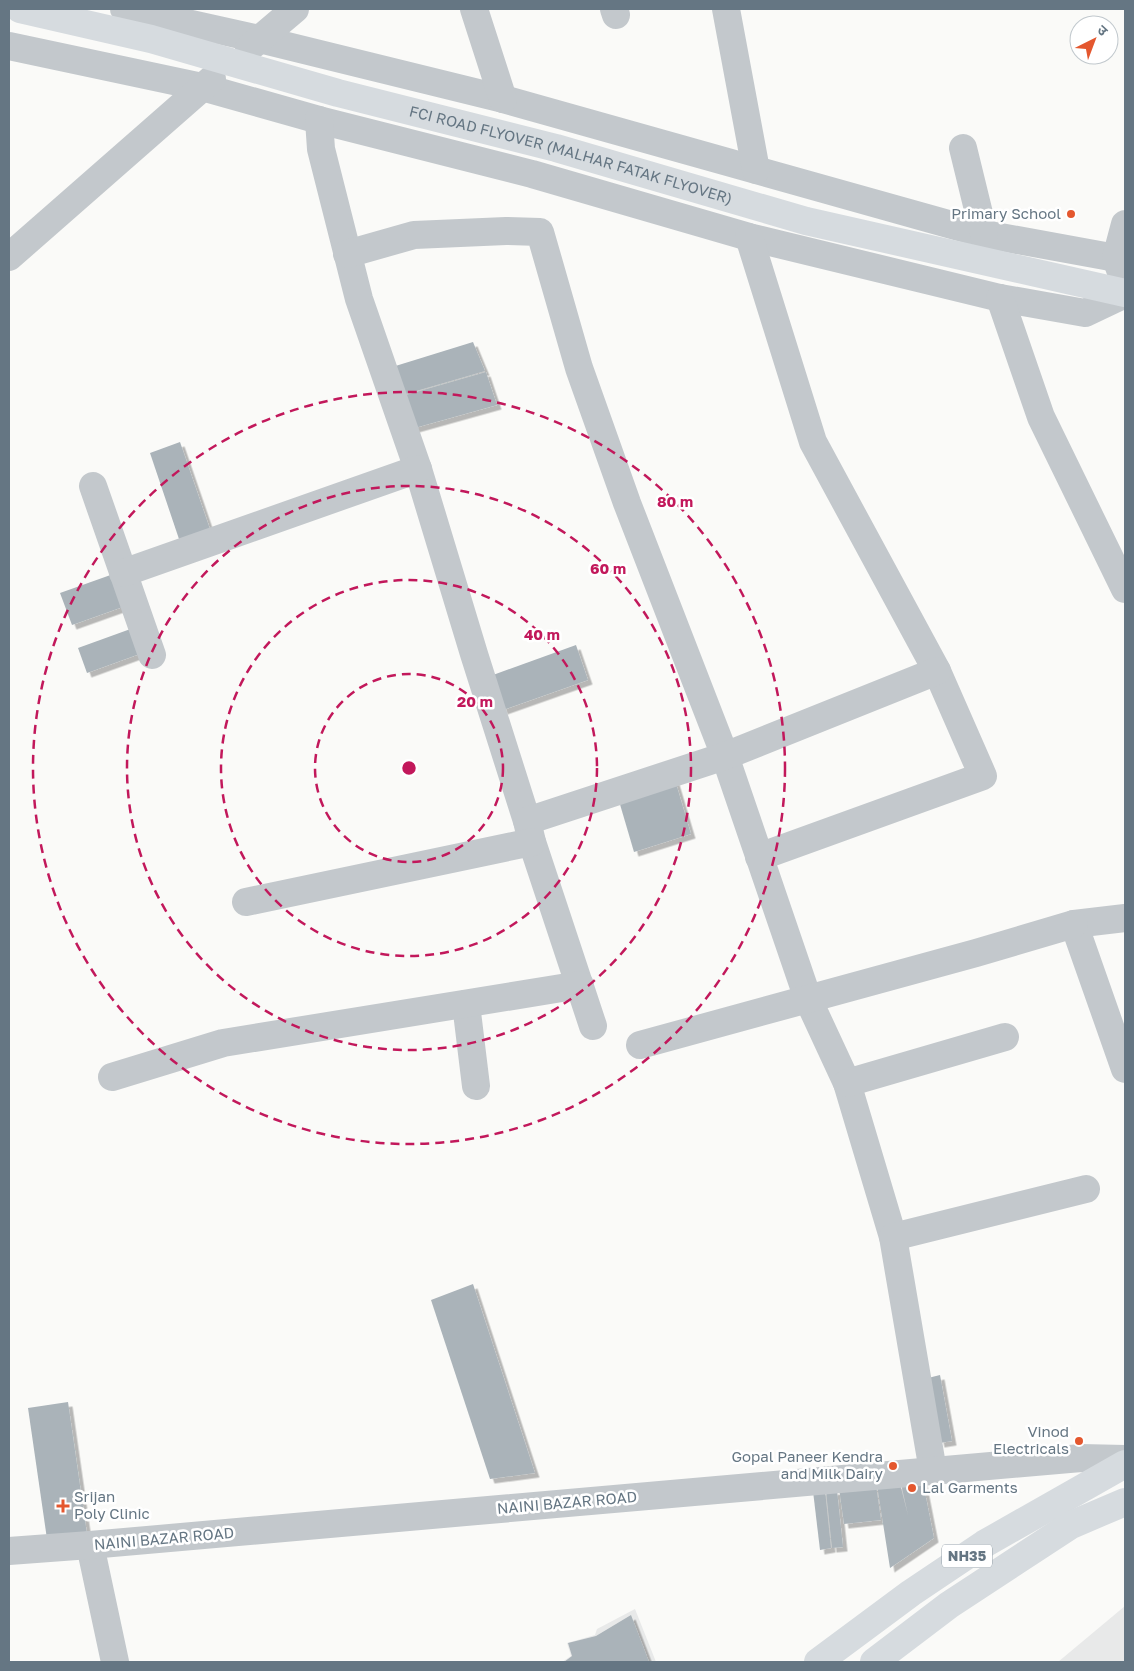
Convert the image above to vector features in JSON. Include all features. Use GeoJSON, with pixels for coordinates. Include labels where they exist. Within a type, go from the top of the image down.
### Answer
{"type":"FeatureCollection","features":[{"type":"Feature","properties":{"kind":"main road","name":"FCI ROAD FLYOVER (MALHAR FATAK FLYOVER)"},"geometry":{"type":"LineString","coordinates":[[20,9],[151,39],[338,93],[556,148],[806,221],[1125,294]]}},
{"type":"Feature","properties":{"kind":"main road","name":"NH35"},"geometry":{"type":"LineString","coordinates":[[818,1662],[911,1592],[984,1544],[1125,1464]]}},
{"type":"Feature","properties":{"kind":"main road","name":"NH35"},"geometry":{"type":"LineString","coordinates":[[874,1662],[949,1605],[1071,1525],[1125,1502]]}},
{"type":"Feature","properties":{"kind":"street"},"geometry":{"type":"LineString","coordinates":[[124,9],[259,39],[503,100],[984,234],[1116,258]]}},
{"type":"Feature","properties":{"kind":"street"},"geometry":{"type":"LineString","coordinates":[[9,257],[202,87],[295,9]]}},
{"type":"Feature","properties":{"kind":"street"},"geometry":{"type":"LineString","coordinates":[[474,9],[503,100]]}},
{"type":"Feature","properties":{"kind":"street"},"geometry":{"type":"LineString","coordinates":[[726,9],[756,170]]}},
{"type":"Feature","properties":{"kind":"street"},"geometry":{"type":"LineString","coordinates":[[9,46],[202,87],[319,120],[532,174],[749,237],[1000,298],[1084,313],[1125,294]]}},
{"type":"Feature","properties":{"kind":"street"},"geometry":{"type":"LineString","coordinates":[[319,120],[321,150],[359,299],[418,469],[474,654],[593,1026]]}},
{"type":"Feature","properties":{"kind":"street"},"geometry":{"type":"LineString","coordinates":[[963,148],[984,234]]}},
{"type":"Feature","properties":{"kind":"street"},"geometry":{"type":"LineString","coordinates":[[1125,224],[1116,258],[1125,286]]}},
{"type":"Feature","properties":{"kind":"street"},"geometry":{"type":"LineString","coordinates":[[348,254],[414,236],[540,232],[579,368],[627,503],[724,756],[808,998],[847,1083],[893,1237],[934,1471]]}},
{"type":"Feature","properties":{"kind":"street"},"geometry":{"type":"LineString","coordinates":[[749,237],[813,442],[937,671],[983,776],[759,857]]}},
{"type":"Feature","properties":{"kind":"street"},"geometry":{"type":"LineString","coordinates":[[1000,298],[1041,417],[1125,589]]}},
{"type":"Feature","properties":{"kind":"street"},"geometry":{"type":"LineString","coordinates":[[123,573],[418,469]]}},
{"type":"Feature","properties":{"kind":"street"},"geometry":{"type":"LineString","coordinates":[[93,486],[152,655]]}},
{"type":"Feature","properties":{"kind":"street"},"geometry":{"type":"LineString","coordinates":[[246,902],[530,832],[937,671]]}},
{"type":"Feature","properties":{"kind":"street"},"geometry":{"type":"LineString","coordinates":[[640,1045],[976,954],[1074,924],[1125,918]]}},
{"type":"Feature","properties":{"kind":"street"},"geometry":{"type":"LineString","coordinates":[[1074,924],[1125,1069]]}},
{"type":"Feature","properties":{"kind":"street"},"geometry":{"type":"LineString","coordinates":[[112,1078],[224,1043],[580,985]]}},
{"type":"Feature","properties":{"kind":"street"},"geometry":{"type":"LineString","coordinates":[[466,1004],[476,1086]]}},
{"type":"Feature","properties":{"kind":"street"},"geometry":{"type":"LineString","coordinates":[[847,1083],[1005,1037]]}},
{"type":"Feature","properties":{"kind":"street"},"geometry":{"type":"LineString","coordinates":[[893,1237],[1086,1189]]}},
{"type":"Feature","properties":{"kind":"street","name":"NAINI BAZAR ROAD"},"geometry":{"type":"LineString","coordinates":[[9,1550],[90,1545],[1081,1458],[1125,1460]]}},
{"type":"Feature","properties":{"kind":"street"},"geometry":{"type":"LineString","coordinates":[[90,1545],[115,1662]]}},
{"type":"Feature","properties":{"kind":"shaded area"},"geometry":{"type":"Polygon","coordinates":[[[1125,1606],[1125,1662],[1058,1662],[1125,1606]]]}},
{"type":"Feature","properties":{"kind":"shaded area"},"geometry":{"type":"Polygon","coordinates":[[[635,1609],[656,1662],[562,1662],[571,1656],[567,1643],[595,1635],[597,1629],[635,1609]]]}},
{"type":"Feature","properties":{"kind":"building"},"geometry":{"type":"Polygon","coordinates":[[[473,342],[485,371],[399,396],[389,368],[473,342]]]}},
{"type":"Feature","properties":{"kind":"building"},"geometry":{"type":"Polygon","coordinates":[[[486,372],[497,405],[411,429],[399,397],[486,372]]]}},
{"type":"Feature","properties":{"kind":"building"},"geometry":{"type":"Polygon","coordinates":[[[180,442],[211,532],[180,542],[150,453],[180,442]]]}},
{"type":"Feature","properties":{"kind":"building"},"geometry":{"type":"Polygon","coordinates":[[[119,572],[131,604],[72,625],[60,593],[119,572]]]}},
{"type":"Feature","properties":{"kind":"building"},"geometry":{"type":"Polygon","coordinates":[[[136,627],[145,652],[87,673],[78,648],[136,627]]]}},
{"type":"Feature","properties":{"kind":"building"},"geometry":{"type":"Polygon","coordinates":[[[576,645],[588,680],[503,710],[493,675],[576,645]]]}},
{"type":"Feature","properties":{"kind":"building"},"geometry":{"type":"Polygon","coordinates":[[[675,780],[691,834],[634,852],[619,801],[675,780]]]}},
{"type":"Feature","properties":{"kind":"building"},"geometry":{"type":"Polygon","coordinates":[[[473,1284],[535,1473],[490,1479],[431,1300],[473,1284]]]}},
{"type":"Feature","properties":{"kind":"building"},"geometry":{"type":"Polygon","coordinates":[[[940,1375],[952,1441],[940,1443],[928,1378],[940,1375]]]}},
{"type":"Feature","properties":{"kind":"building"},"geometry":{"type":"Polygon","coordinates":[[[68,1402],[87,1534],[47,1539],[28,1408],[68,1402]]]}},
{"type":"Feature","properties":{"kind":"building"},"geometry":{"type":"Polygon","coordinates":[[[922,1477],[934,1538],[890,1568],[877,1485],[900,1484],[908,1515],[900,1479],[922,1477]]]}},
{"type":"Feature","properties":{"kind":"building"},"geometry":{"type":"Polygon","coordinates":[[[876,1485],[881,1520],[844,1524],[839,1488],[876,1485]]]}},
{"type":"Feature","properties":{"kind":"building"},"geometry":{"type":"Polygon","coordinates":[[[825,1490],[831,1548],[820,1550],[813,1491],[825,1490]]]}},
{"type":"Feature","properties":{"kind":"building"},"geometry":{"type":"Polygon","coordinates":[[[837,1490],[843,1547],[832,1548],[826,1491],[837,1490]]]}},
{"type":"Feature","properties":{"kind":"building"},"geometry":{"type":"Polygon","coordinates":[[[631,1615],[649,1662],[564,1662],[572,1656],[568,1643],[596,1636],[631,1615]]]}},
{"type":"Feature","properties":{"kind":"place","name":"Primary School"},"geometry":{"type":"Point","coordinates":[1071,214]}},
{"type":"Feature","properties":{"kind":"place","name":"Vinod Electricals"},"geometry":{"type":"Point","coordinates":[1079,1441]}},
{"type":"Feature","properties":{"kind":"place","name":"Gopal Paneer Kendra and Milk Dairy"},"geometry":{"type":"Point","coordinates":[893,1466]}},
{"type":"Feature","properties":{"kind":"place","name":"Lal Garments"},"geometry":{"type":"Point","coordinates":[912,1488]}},
{"type":"Feature","properties":{"kind":"place","name":"Srijan Poly Clinic"},"geometry":{"type":"Point","coordinates":[63,1506]}}]}
